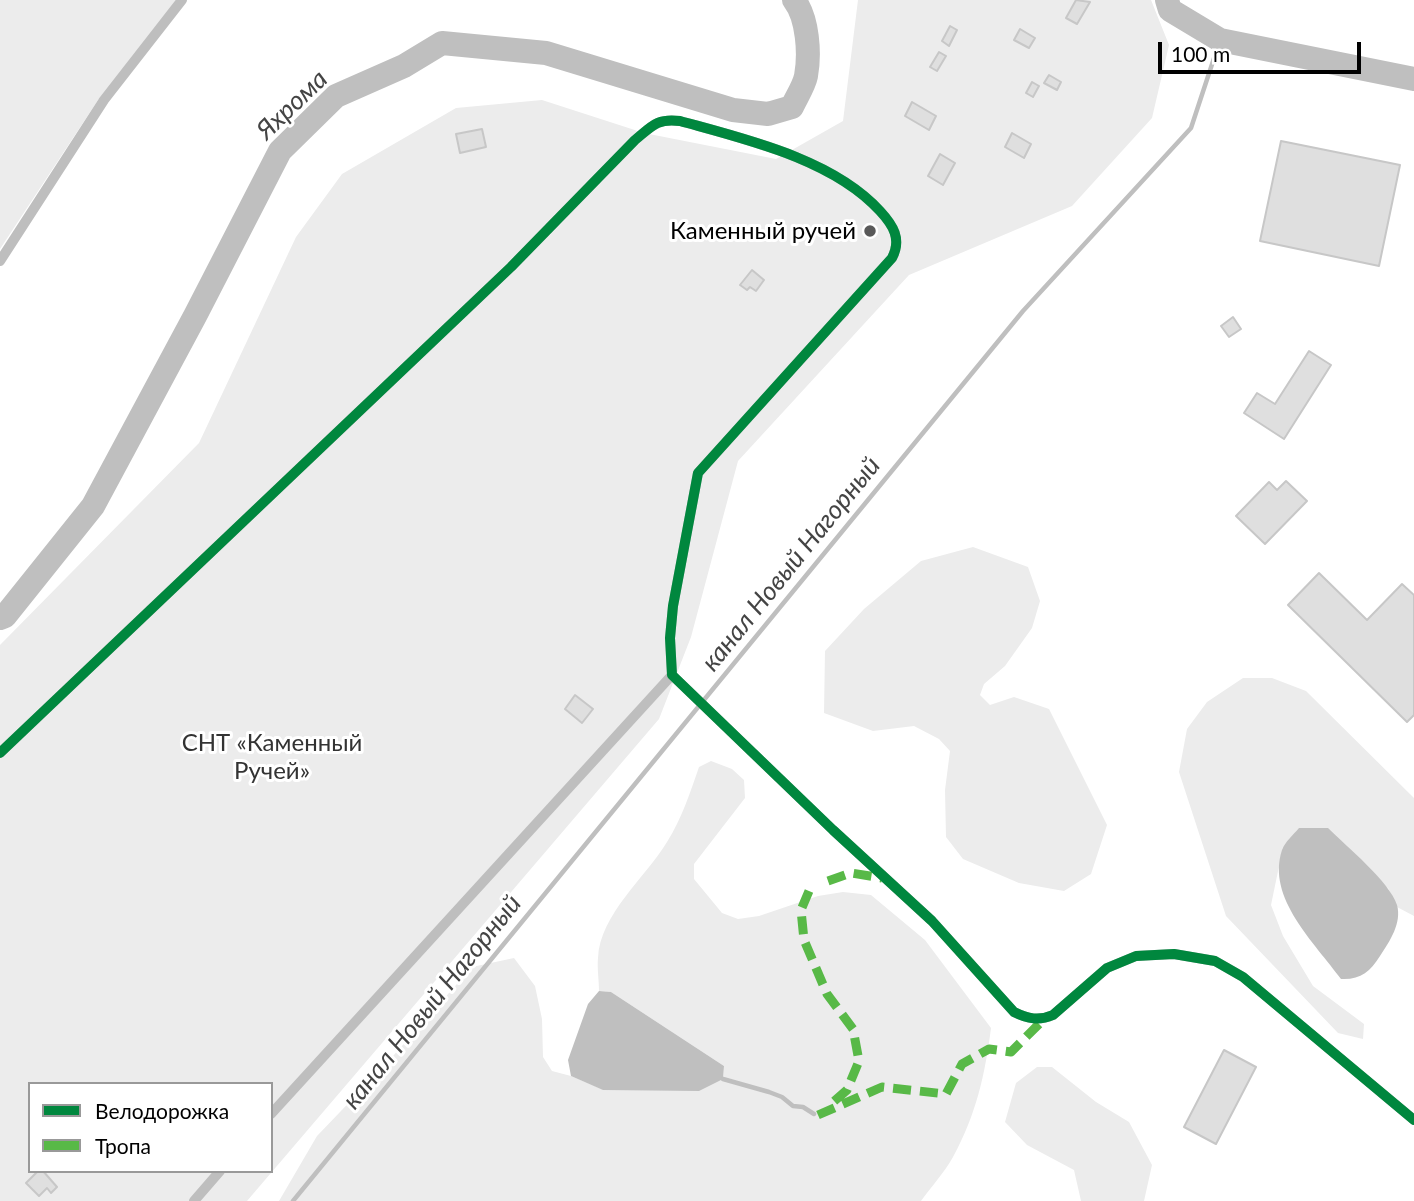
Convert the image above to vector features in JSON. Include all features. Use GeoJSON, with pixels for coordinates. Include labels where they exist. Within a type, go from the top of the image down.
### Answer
{"type":"FeatureCollection","features":[{"type":"Feature","properties":{"kind":"street"},"geometry":{"type":"LineString","coordinates":[[0,261],[104,100],[182,0]]}},
{"type":"Feature","properties":{"kind":"street"},"geometry":{"type":"LineString","coordinates":[[0,753],[511,267],[635,139],[658,121],[680,121],[750,140],[817,166],[868,197],[891,223],[897,239],[892,258],[698,474],[673,606],[670,638],[672,675],[932,921],[1014,1012],[1026,1018],[1044,1019],[1053,1015],[1107,968],[1136,956],[1174,954],[1215,961],[1243,976],[1414,1120]]}},
{"type":"Feature","properties":{"kind":"street"},"geometry":{"type":"LineString","coordinates":[[273,1112],[672,675]]}},
{"type":"Feature","properties":{"kind":"street"},"geometry":{"type":"LineString","coordinates":[[194,1201],[218,1173]]}},
{"type":"Feature","properties":{"kind":"green space"},"geometry":{"type":"Polygon","coordinates":[[[0,0],[182,0],[98,100],[0,249],[0,0]]]}},
{"type":"Feature","properties":{"kind":"green space","name":"СНТ «Каменный Ручей»"},"geometry":{"type":"Polygon","coordinates":[[[858,0],[1151,0],[1169,45],[1152,118],[1072,206],[909,275],[738,461],[691,637],[659,719],[273,1171],[273,1082],[28,1082],[28,1173],[271,1173],[247,1201],[0,1201],[0,645],[199,443],[296,237],[342,174],[456,108],[542,100],[644,133],[776,159],[843,121],[858,0]]]}},
{"type":"Feature","properties":{"kind":"green space"},"geometry":{"type":"Polygon","coordinates":[[[973,547],[1028,567],[1040,601],[1032,628],[1005,666],[984,684],[980,695],[990,705],[1014,697],[1049,709],[1107,825],[1091,874],[1064,891],[1019,883],[963,859],[946,837],[945,790],[950,751],[939,739],[914,726],[873,731],[824,713],[825,651],[864,609],[921,561],[973,547]]]}},
{"type":"Feature","properties":{"kind":"green space"},"geometry":{"type":"Polygon","coordinates":[[[1243,678],[1272,678],[1306,691],[1414,798],[1414,916],[1397,907],[1388,888],[1283,847],[1271,905],[1283,936],[1313,986],[1364,1024],[1363,1039],[1338,1033],[1226,916],[1179,772],[1187,729],[1207,702],[1243,678]]]}},
{"type":"Feature","properties":{"kind":"green space"},"geometry":{"type":"Polygon","coordinates":[[[711,761],[732,769],[744,780],[745,798],[694,864],[694,879],[722,913],[738,919],[759,916],[818,896],[843,892],[871,895],[925,940],[991,1028],[986,1062],[968,1126],[949,1163],[921,1201],[279,1201],[317,1136],[385,1065],[472,967],[514,958],[535,986],[542,1019],[543,1057],[552,1071],[604,1090],[723,1079],[724,1066],[611,992],[599,991],[598,970],[601,942],[615,911],[672,833],[699,767],[711,761]]]}},
{"type":"Feature","properties":{"kind":"green space"},"geometry":{"type":"Polygon","coordinates":[[[1037,1067],[1052,1067],[1096,1102],[1129,1122],[1152,1165],[1144,1201],[1081,1201],[1074,1170],[1027,1145],[1005,1122],[1016,1083],[1037,1067]]]}},
{"type":"Feature","properties":{"kind":"shaded area"},"geometry":{"type":"Polygon","coordinates":[[[1299,828],[1328,828],[1377,875],[1393,896],[1398,912],[1396,925],[1384,950],[1364,974],[1341,979],[1307,935],[1287,902],[1279,868],[1283,847],[1299,828]]]}},
{"type":"Feature","properties":{"kind":"shaded area"},"geometry":{"type":"Polygon","coordinates":[[[599,991],[611,992],[724,1066],[723,1079],[699,1091],[603,1090],[571,1076],[568,1060],[588,1004],[599,991]]]}},
{"type":"Feature","properties":{"kind":"building"},"geometry":{"type":"Polygon","coordinates":[[[1076,0],[1090,2],[1077,24],[1066,18],[1076,0]]]}},
{"type":"Feature","properties":{"kind":"building"},"geometry":{"type":"Polygon","coordinates":[[[950,26],[957,30],[949,46],[942,41],[950,26]]]}},
{"type":"Feature","properties":{"kind":"building"},"geometry":{"type":"Polygon","coordinates":[[[1020,29],[1035,38],[1029,48],[1014,40],[1020,29]]]}},
{"type":"Feature","properties":{"kind":"building"},"geometry":{"type":"Polygon","coordinates":[[[939,52],[946,56],[937,71],[930,67],[939,52]]]}},
{"type":"Feature","properties":{"kind":"building"},"geometry":{"type":"Polygon","coordinates":[[[1049,75],[1061,82],[1057,90],[1044,83],[1049,75]]]}},
{"type":"Feature","properties":{"kind":"building"},"geometry":{"type":"Polygon","coordinates":[[[1032,82],[1039,86],[1033,97],[1026,93],[1032,82]]]}},
{"type":"Feature","properties":{"kind":"building"},"geometry":{"type":"Polygon","coordinates":[[[912,102],[936,116],[929,130],[905,116],[912,102]]]}},
{"type":"Feature","properties":{"kind":"building"},"geometry":{"type":"Polygon","coordinates":[[[482,129],[486,147],[460,153],[456,134],[482,129]]]}},
{"type":"Feature","properties":{"kind":"building"},"geometry":{"type":"Polygon","coordinates":[[[1012,133],[1031,144],[1024,158],[1005,147],[1012,133]]]}},
{"type":"Feature","properties":{"kind":"building"},"geometry":{"type":"Polygon","coordinates":[[[1281,141],[1400,165],[1379,266],[1260,241],[1281,141]]]}},
{"type":"Feature","properties":{"kind":"building"},"geometry":{"type":"Polygon","coordinates":[[[940,154],[955,163],[943,185],[928,176],[940,154]]]}},
{"type":"Feature","properties":{"kind":"building"},"geometry":{"type":"Polygon","coordinates":[[[752,270],[764,280],[756,291],[750,287],[747,290],[740,285],[752,270]]]}},
{"type":"Feature","properties":{"kind":"building"},"geometry":{"type":"Polygon","coordinates":[[[1233,317],[1241,329],[1229,337],[1221,326],[1233,317]]]}},
{"type":"Feature","properties":{"kind":"building"},"geometry":{"type":"Polygon","coordinates":[[[1309,351],[1331,365],[1284,439],[1244,413],[1257,393],[1275,404],[1309,351]]]}},
{"type":"Feature","properties":{"kind":"building"},"geometry":{"type":"Polygon","coordinates":[[[1286,481],[1307,501],[1265,544],[1236,516],[1269,482],[1277,490],[1286,481]]]}},
{"type":"Feature","properties":{"kind":"building"},"geometry":{"type":"Polygon","coordinates":[[[1319,573],[1367,620],[1402,584],[1414,595],[1414,715],[1407,722],[1288,605],[1319,573]]]}},
{"type":"Feature","properties":{"kind":"building"},"geometry":{"type":"Polygon","coordinates":[[[575,695],[593,709],[582,723],[565,709],[575,695]]]}},
{"type":"Feature","properties":{"kind":"building"},"geometry":{"type":"Polygon","coordinates":[[[1224,1050],[1256,1067],[1216,1144],[1184,1127],[1224,1050]]]}},
{"type":"Feature","properties":{"kind":"building"},"geometry":{"type":"Polygon","coordinates":[[[36,1173],[45,1173],[57,1187],[51,1193],[47,1188],[39,1196],[26,1183],[36,1173]]]}},
{"type":"Feature","properties":{"kind":"waterway","name":"Яхрома"},"geometry":{"type":"LineString","coordinates":[[0,618],[5,616],[93,506],[280,151],[336,96],[404,66],[442,43],[546,53],[733,110],[768,114],[792,107],[806,76],[807,36],[794,0]]}},
{"type":"Feature","properties":{"kind":"waterway","name":"Яхрома"},"geometry":{"type":"LineString","coordinates":[[1167,0],[1170,10],[1220,40],[1414,79]]}},
{"type":"Feature","properties":{"kind":"waterway","name":"канал Новый Нагорный"},"geometry":{"type":"LineString","coordinates":[[293,1201],[1023,311],[1191,128],[1220,40]]}},
{"type":"Feature","properties":{"kind":"waterway"},"geometry":{"type":"LineString","coordinates":[[723,1079],[769,1092],[814,1114]]}},
{"type":"Feature","properties":{"kind":"marked path"},"geometry":{"type":"LineString","coordinates":[[828,881],[851,873],[882,878]]}},
{"type":"Feature","properties":{"kind":"marked path"},"geometry":{"type":"LineString","coordinates":[[809,891],[801,910],[804,940],[827,994],[853,1029],[859,1061],[847,1090],[831,1104]]}},
{"type":"Feature","properties":{"kind":"marked path"},"geometry":{"type":"LineString","coordinates":[[818,1115],[882,1087],[946,1094],[962,1064],[989,1049],[1011,1052],[1044,1019]]}},
{"type":"Feature","properties":{"kind":"cycle path"},"geometry":{"type":"LineString","coordinates":[[0,753],[511,267],[635,140],[660,122],[680,121],[787,153],[838,178],[861,193],[885,216],[895,233],[896,245],[892,258],[698,473],[673,606],[670,638],[672,675],[932,921],[1014,1012],[1034,1018],[1053,1015],[1107,968],[1136,956],[1174,954],[1215,961],[1243,977],[1414,1120]]}},
{"type":"Feature","properties":{"kind":"place","name":"Каменный ручей"},"geometry":{"type":"Point","coordinates":[870,231]}}]}
